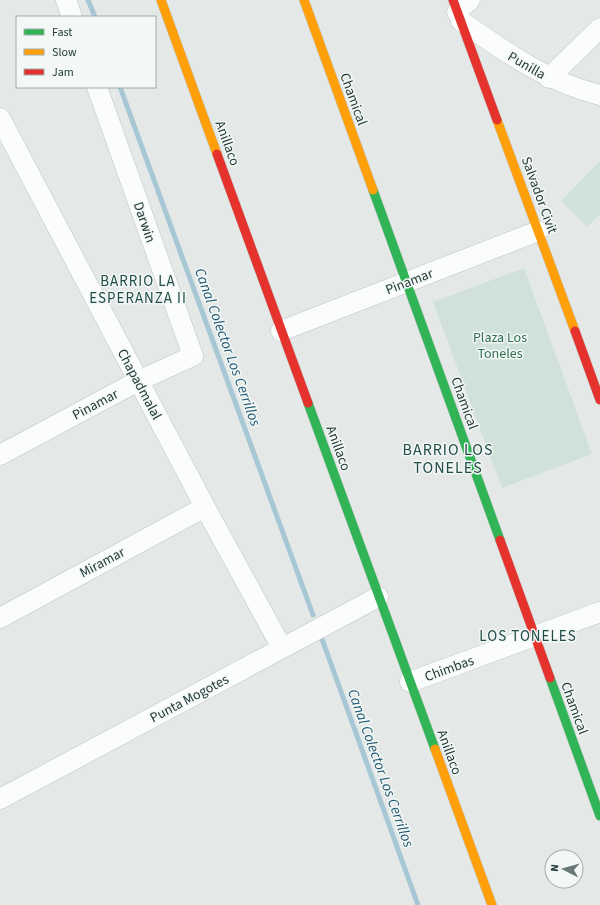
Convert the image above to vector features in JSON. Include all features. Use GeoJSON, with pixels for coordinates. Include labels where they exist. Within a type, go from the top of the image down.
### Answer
{"type":"FeatureCollection","features":[{"type":"Feature","properties":{"kind":"street"},"geometry":{"type":"LineString","coordinates":[[66,0],[72,16]]}},
{"type":"Feature","properties":{"kind":"street","name":"Anillaco"},"geometry":{"type":"LineString","coordinates":[[161,0],[378,597],[492,905]]}},
{"type":"Feature","properties":{"kind":"street","name":"Chamical"},"geometry":{"type":"LineString","coordinates":[[304,0],[600,816]]}},
{"type":"Feature","properties":{"kind":"street","name":"Punilla"},"geometry":{"type":"LineString","coordinates":[[460,8],[520,62],[549,78],[576,89],[600,95]]}},
{"type":"Feature","properties":{"kind":"street","name":"Salvador Civit"},"geometry":{"type":"LineString","coordinates":[[460,8],[538,231],[600,400]]}},
{"type":"Feature","properties":{"kind":"street"},"geometry":{"type":"LineString","coordinates":[[549,78],[600,28]]}},
{"type":"Feature","properties":{"kind":"street","name":"Darwin"},"geometry":{"type":"LineString","coordinates":[[97,88],[193,356]]}},
{"type":"Feature","properties":{"kind":"street","name":"Chapadmalal"},"geometry":{"type":"LineString","coordinates":[[0,118],[205,507],[282,648]]}},
{"type":"Feature","properties":{"kind":"street","name":"Pinamar"},"geometry":{"type":"LineString","coordinates":[[282,331],[538,231]]}},
{"type":"Feature","properties":{"kind":"street","name":"Pinamar"},"geometry":{"type":"LineString","coordinates":[[0,455],[138,381],[193,356]]}},
{"type":"Feature","properties":{"kind":"street","name":"Miramar"},"geometry":{"type":"LineString","coordinates":[[0,618],[205,507]]}},
{"type":"Feature","properties":{"kind":"street","name":"Punta Mogotes"},"geometry":{"type":"LineString","coordinates":[[0,799],[378,597]]}},
{"type":"Feature","properties":{"kind":"street","name":"Chimbas"},"geometry":{"type":"LineString","coordinates":[[410,682],[600,612]]}},
{"type":"Feature","properties":{"kind":"green space"},"geometry":{"type":"Polygon","coordinates":[[[600,161],[600,214],[587,227],[561,201],[600,161]]]}},
{"type":"Feature","properties":{"kind":"green space","name":"Plaza Los Toneles"},"geometry":{"type":"Polygon","coordinates":[[[524,268],[592,454],[502,488],[433,302],[524,268]]]}},
{"type":"Feature","properties":{"kind":"waterway","name":"Canal Colector Los Cerrillos"},"geometry":{"type":"LineString","coordinates":[[88,0],[95,16]]}},
{"type":"Feature","properties":{"kind":"waterway","name":"Canal Colector Los Cerrillos"},"geometry":{"type":"LineString","coordinates":[[120,88],[313,615]]}},
{"type":"Feature","properties":{"kind":"waterway","name":"Canal Colector Los Cerrillos"},"geometry":{"type":"LineString","coordinates":[[322,639],[418,905]]}},
{"type":"Feature","properties":{"kind":"traffic: fast"},"geometry":{"type":"LineString","coordinates":[[373,190],[500,540]]}},
{"type":"Feature","properties":{"kind":"traffic: fast"},"geometry":{"type":"LineString","coordinates":[[308,403],[435,749]]}},
{"type":"Feature","properties":{"kind":"traffic: fast"},"geometry":{"type":"LineString","coordinates":[[550,678],[600,816]]}},
{"type":"Feature","properties":{"kind":"traffic: slow"},"geometry":{"type":"LineString","coordinates":[[161,0],[217,154]]}},
{"type":"Feature","properties":{"kind":"traffic: slow"},"geometry":{"type":"LineString","coordinates":[[304,0],[373,190]]}},
{"type":"Feature","properties":{"kind":"traffic: slow"},"geometry":{"type":"LineString","coordinates":[[497,120],[575,331]]}},
{"type":"Feature","properties":{"kind":"traffic: slow"},"geometry":{"type":"LineString","coordinates":[[435,749],[492,905]]}},
{"type":"Feature","properties":{"kind":"traffic: jam"},"geometry":{"type":"LineString","coordinates":[[453,0],[497,120]]}},
{"type":"Feature","properties":{"kind":"traffic: jam"},"geometry":{"type":"LineString","coordinates":[[217,154],[308,403]]}},
{"type":"Feature","properties":{"kind":"traffic: jam"},"geometry":{"type":"LineString","coordinates":[[575,331],[600,400]]}},
{"type":"Feature","properties":{"kind":"traffic: jam"},"geometry":{"type":"LineString","coordinates":[[500,540],[550,678]]}},
{"type":"Feature","properties":{"kind":"district","name":"BARRIO LA ESPERANZA II"},"geometry":{"type":"Point","coordinates":[138,290]}},
{"type":"Feature","properties":{"kind":"district","name":"BARRIO LOS TONELES"},"geometry":{"type":"Point","coordinates":[448,458]}},
{"type":"Feature","properties":{"kind":"district","name":"LOS TONELES"},"geometry":{"type":"Point","coordinates":[528,636]}}]}
